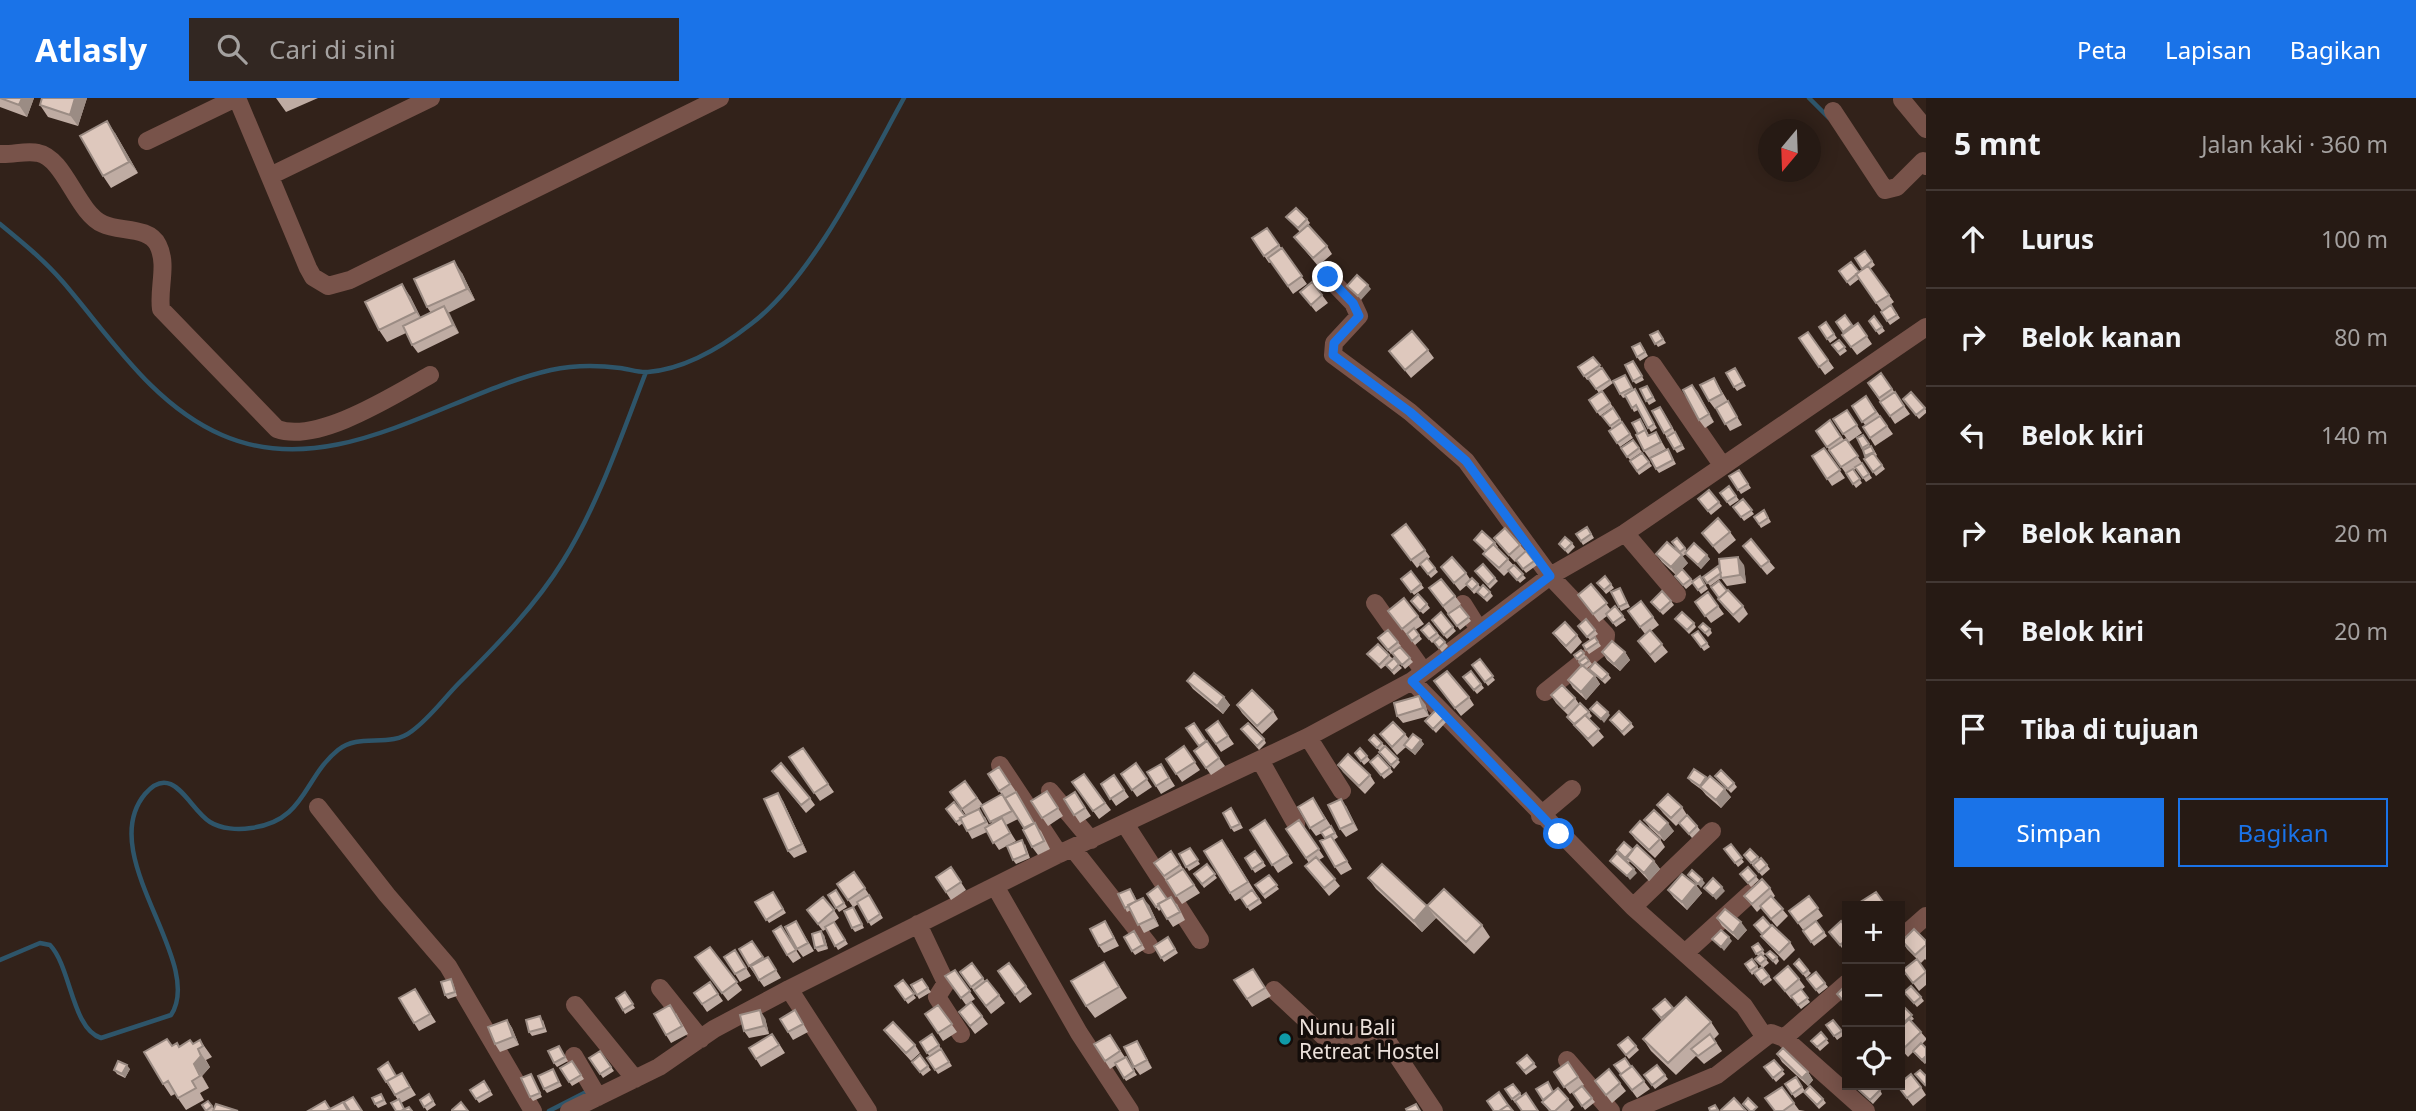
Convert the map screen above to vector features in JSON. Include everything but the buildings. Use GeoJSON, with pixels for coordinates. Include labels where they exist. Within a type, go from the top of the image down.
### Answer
{"type":"FeatureCollection","features":[{"type":"Feature","properties":{"kind":"street"},"geometry":{"type":"LineString","coordinates":[[147,141],[237,98],[313,277],[320,283],[337,286],[720,98]]}},
{"type":"Feature","properties":{"kind":"street"},"geometry":{"type":"LineString","coordinates":[[270,176],[431,98]]}},
{"type":"Feature","properties":{"kind":"street"},"geometry":{"type":"LineString","coordinates":[[1902,100],[1926,129]]}},
{"type":"Feature","properties":{"kind":"street"},"geometry":{"type":"LineString","coordinates":[[1833,111],[1885,190],[1897,187],[1925,162]]}},
{"type":"Feature","properties":{"kind":"street"},"geometry":{"type":"LineString","coordinates":[[0,154],[40,153],[51,161],[102,224],[151,236],[158,244],[162,266],[161,309],[277,429],[288,433],[355,416],[430,374]]}},
{"type":"Feature","properties":{"kind":"street"},"geometry":{"type":"LineString","coordinates":[[1328,277],[1353,303],[1359,316],[1334,343],[1333,355],[1410,412],[1466,461],[1550,576],[1606,635],[1607,641],[1545,692]]}},
{"type":"Feature","properties":{"kind":"street"},"geometry":{"type":"LineString","coordinates":[[569,1111],[635,1079],[789,989],[995,886],[1308,737],[1418,677],[1478,628],[1550,576],[1625,533],[1926,327]]}},
{"type":"Feature","properties":{"kind":"street"},"geometry":{"type":"LineString","coordinates":[[1653,365],[1722,465]]}},
{"type":"Feature","properties":{"kind":"street"},"geometry":{"type":"LineString","coordinates":[[1625,533],[1677,594]]}},
{"type":"Feature","properties":{"kind":"street"},"geometry":{"type":"LineString","coordinates":[[1375,603],[1418,677],[1541,816],[1633,907],[1744,1006],[1764,1036]]}},
{"type":"Feature","properties":{"kind":"street"},"geometry":{"type":"LineString","coordinates":[[1463,604],[1478,628]]}},
{"type":"Feature","properties":{"kind":"street"},"geometry":{"type":"LineString","coordinates":[[1308,737],[1342,792]]}},
{"type":"Feature","properties":{"kind":"street"},"geometry":{"type":"LineString","coordinates":[[1260,760],[1296,824]]}},
{"type":"Feature","properties":{"kind":"street"},"geometry":{"type":"LineString","coordinates":[[1000,765],[1067,852],[1149,945]]}},
{"type":"Feature","properties":{"kind":"street"},"geometry":{"type":"LineString","coordinates":[[1541,816],[1572,789]]}},
{"type":"Feature","properties":{"kind":"street"},"geometry":{"type":"LineString","coordinates":[[1050,791],[1091,840]]}},
{"type":"Feature","properties":{"kind":"street"},"geometry":{"type":"LineString","coordinates":[[318,807],[387,895],[448,966],[533,1111]]}},
{"type":"Feature","properties":{"kind":"street"},"geometry":{"type":"LineString","coordinates":[[1125,824],[1200,940]]}},
{"type":"Feature","properties":{"kind":"street"},"geometry":{"type":"LineString","coordinates":[[1633,907],[1712,831]]}},
{"type":"Feature","properties":{"kind":"street"},"geometry":{"type":"LineString","coordinates":[[995,886],[1079,1033],[1130,1111]]}},
{"type":"Feature","properties":{"kind":"street"},"geometry":{"type":"LineString","coordinates":[[1685,953],[1751,893]]}},
{"type":"Feature","properties":{"kind":"street"},"geometry":{"type":"LineString","coordinates":[[1905,935],[1926,916]]}},
{"type":"Feature","properties":{"kind":"street"},"geometry":{"type":"LineString","coordinates":[[918,924],[946,983],[937,997],[961,1034]]}},
{"type":"Feature","properties":{"kind":"street"},"geometry":{"type":"LineString","coordinates":[[1784,1038],[1842,987]]}},
{"type":"Feature","properties":{"kind":"street"},"geometry":{"type":"LineString","coordinates":[[660,988],[701,1040]]}},
{"type":"Feature","properties":{"kind":"street"},"geometry":{"type":"LineString","coordinates":[[789,989],[868,1111]]}},
{"type":"Feature","properties":{"kind":"street"},"geometry":{"type":"LineString","coordinates":[[1274,990],[1333,1045],[1375,1029],[1380,1030],[1434,1111]]}},
{"type":"Feature","properties":{"kind":"street"},"geometry":{"type":"LineString","coordinates":[[575,1005],[635,1079]]}},
{"type":"Feature","properties":{"kind":"street"},"geometry":{"type":"LineString","coordinates":[[1643,1110],[1717,1075],[1771,1033],[1784,1038],[1866,1111]]}},
{"type":"Feature","properties":{"kind":"street"},"geometry":{"type":"LineString","coordinates":[[574,1056],[598,1097]]}},
{"type":"Feature","properties":{"kind":"street"},"geometry":{"type":"LineString","coordinates":[[1567,1060],[1611,1111]]}},
{"type":"Feature","properties":{"kind":"waterway"},"geometry":{"type":"LineString","coordinates":[[0,224],[56,274],[116,347],[154,388],[175,406],[222,435],[264,447],[306,449],[348,442],[389,430],[511,382],[551,370],[594,366],[648,372],[676,366],[716,348],[751,324],[774,304],[796,279],[836,219],[904,98]]}},
{"type":"Feature","properties":{"kind":"waterway"},"geometry":{"type":"LineString","coordinates":[[1809,98],[1829,118]]}},
{"type":"Feature","properties":{"kind":"waterway"},"geometry":{"type":"LineString","coordinates":[[0,960],[40,943],[50,945],[63,968],[84,1023],[91,1032],[101,1038],[171,1015],[178,993],[175,967],[140,877],[132,847],[133,819],[145,794],[155,785],[164,783],[180,791],[202,816],[224,828],[241,829],[269,824],[293,808],[326,761],[338,750],[356,742],[394,739],[419,726],[515,624],[563,561],[598,493],[646,372]]}},
{"type":"Feature","properties":{"kind":"waterway"},"geometry":{"type":"LineString","coordinates":[[549,1111],[590,1090]]}},
{"type":"Feature","properties":{"kind":"place","name":"Nunu Bali Retreat Hostel"},"geometry":{"type":"Point","coordinates":[1285,1039]}},
{"type":"Feature","properties":{"kind":"route"},"geometry":{"type":"LineString","coordinates":[[1328,277],[1353,303],[1359,316],[1334,343],[1333,355],[1410,412],[1466,461],[1550,576],[1478,628],[1412,681],[1559,834]]}}]}
